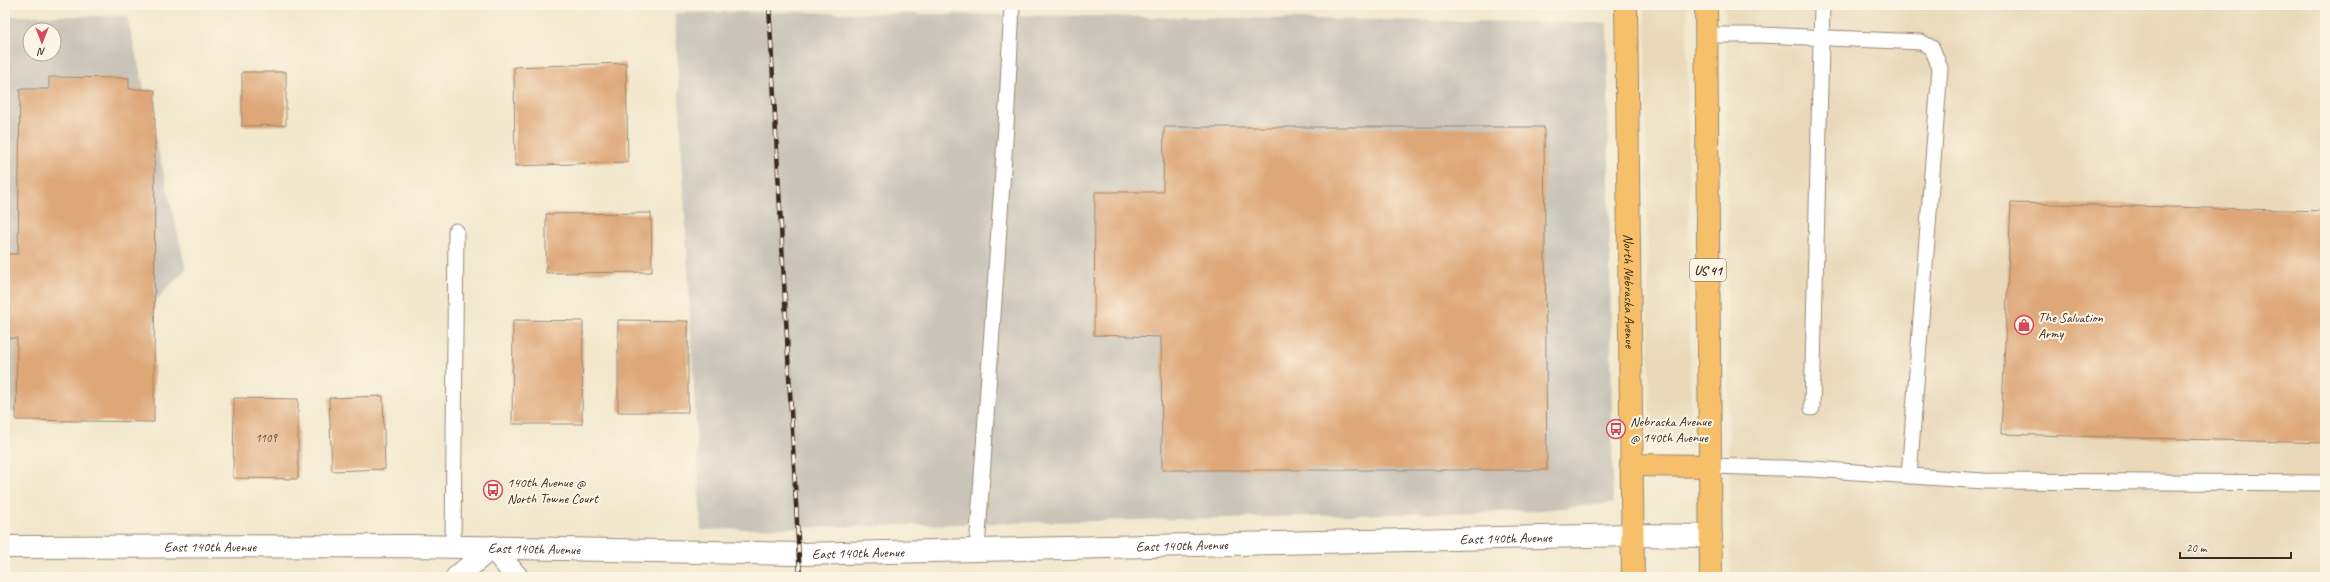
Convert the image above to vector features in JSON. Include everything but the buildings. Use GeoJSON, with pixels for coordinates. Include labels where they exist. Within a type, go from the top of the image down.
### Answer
{"type":"FeatureCollection","features":[{"type":"Feature","properties":{"kind":"main road","name":"North Nebraska Avenue"},"geometry":{"type":"LineString","coordinates":[[1626,5],[1633,577]]}},
{"type":"Feature","properties":{"kind":"main road","name":"US 41"},"geometry":{"type":"LineString","coordinates":[[1706,5],[1711,577]]}},
{"type":"Feature","properties":{"kind":"main road"},"geometry":{"type":"LineString","coordinates":[[1631,465],[1710,466]]}},
{"type":"Feature","properties":{"kind":"street","name":"East 140th Avenue"},"geometry":{"type":"LineString","coordinates":[[5,547],[453,546],[799,554],[1632,535],[1711,536]]}},
{"type":"Feature","properties":{"kind":"street"},"geometry":{"type":"LineString","coordinates":[[457,577],[492,547],[517,577]]}},
{"type":"Feature","properties":{"kind":"lane"},"geometry":{"type":"LineString","coordinates":[[977,549],[1006,126],[1012,5]]}},
{"type":"Feature","properties":{"kind":"lane"},"geometry":{"type":"LineString","coordinates":[[1812,408],[1822,5]]}},
{"type":"Feature","properties":{"kind":"lane"},"geometry":{"type":"LineString","coordinates":[[1706,35],[1822,37],[1921,42],[1932,48],[1940,68],[1910,476]]}},
{"type":"Feature","properties":{"kind":"lane"},"geometry":{"type":"LineString","coordinates":[[453,546],[456,231]]}},
{"type":"Feature","properties":{"kind":"lane"},"geometry":{"type":"LineString","coordinates":[[1710,466],[1813,468],[1983,481],[2325,483]]}},
{"type":"Feature","properties":{"kind":"shaded area"},"geometry":{"type":"Polygon","coordinates":[[[1645,5],[1687,5],[1691,445],[1650,443],[1645,5]]]}},
{"type":"Feature","properties":{"kind":"shaded area"},"geometry":{"type":"Polygon","coordinates":[[[1725,5],[2325,5],[2325,577],[1730,577],[1725,5]]]}},
{"type":"Feature","properties":{"kind":"shaded area"},"geometry":{"type":"Polygon","coordinates":[[[768,12],[1607,23],[1613,503],[1533,511],[701,530],[675,13],[768,12]]]}},
{"type":"Feature","properties":{"kind":"shaded area"},"geometry":{"type":"Polygon","coordinates":[[[5,16],[127,16],[186,269],[151,305],[126,411],[5,412],[5,16]]]}},
{"type":"Feature","properties":{"kind":"railway"},"geometry":{"type":"LineString","coordinates":[[769,5],[800,577]]}},
{"type":"Feature","properties":{"kind":"place","name":"The Salvation Army"},"geometry":{"type":"Point","coordinates":[2024,325]}},
{"type":"Feature","properties":{"kind":"place","name":"Nebraska Avenue @ 140th Avenue"},"geometry":{"type":"Point","coordinates":[1616,429]}},
{"type":"Feature","properties":{"kind":"place","name":"140th Avenue @ North Towne Court"},"geometry":{"type":"Point","coordinates":[493,490]}}]}
